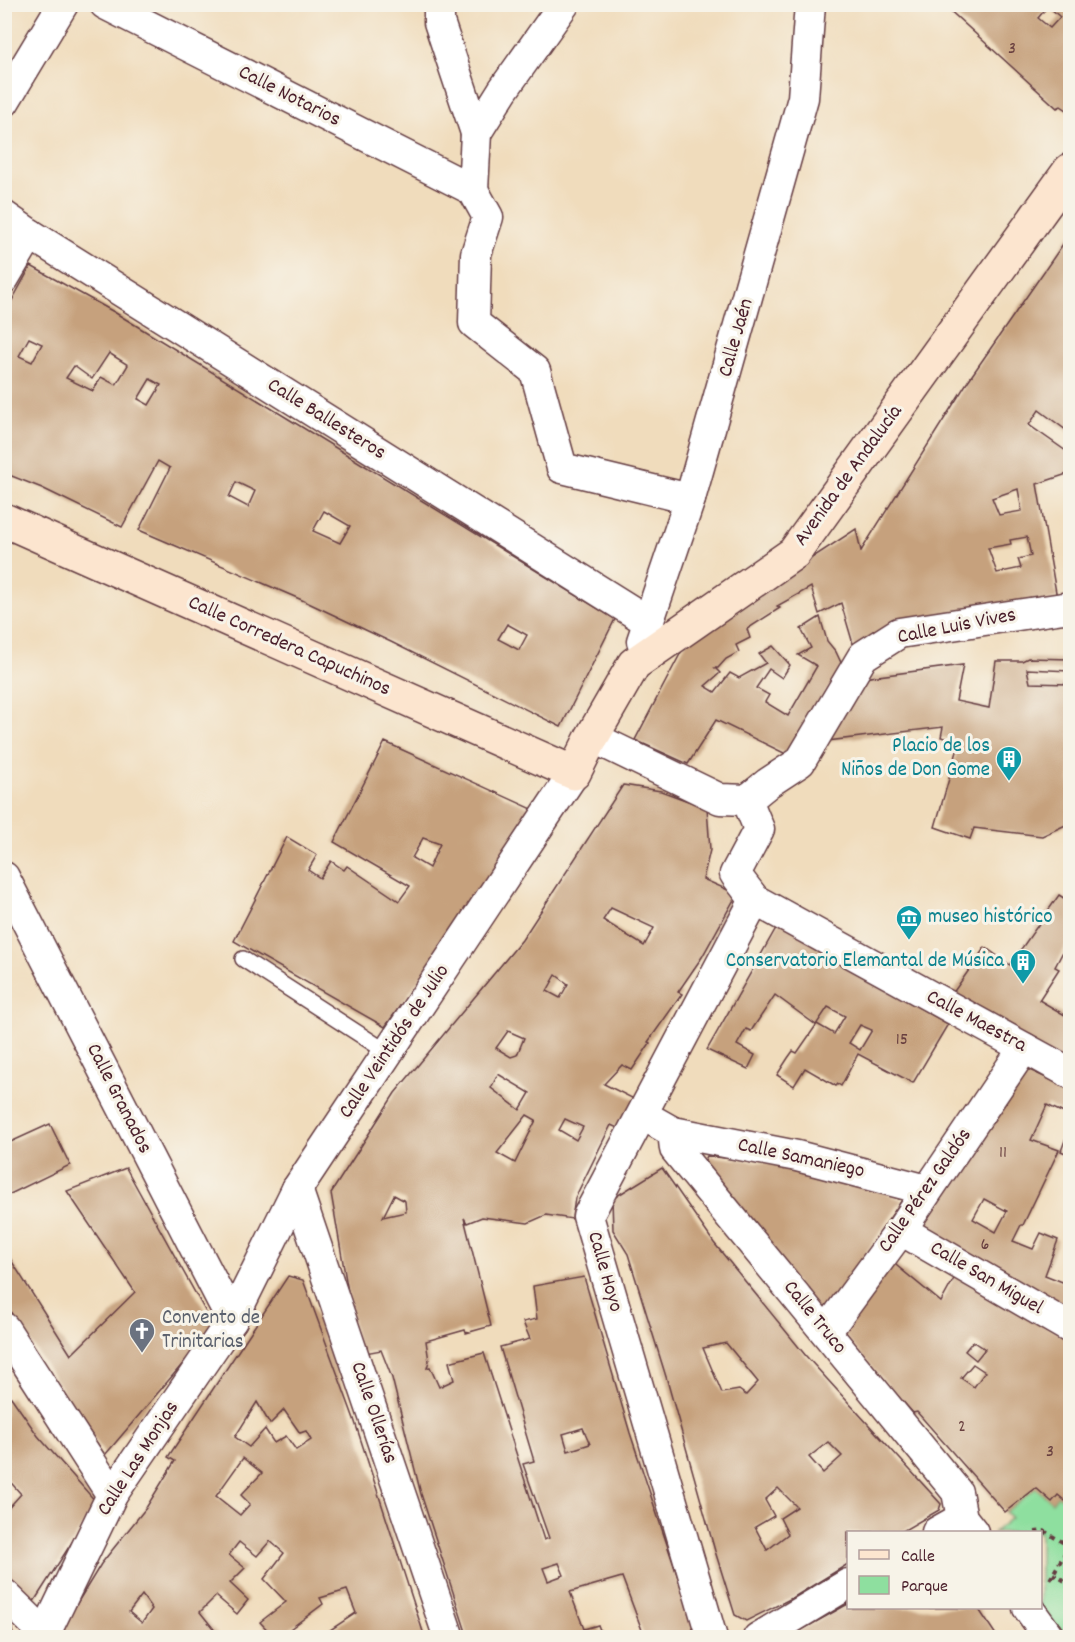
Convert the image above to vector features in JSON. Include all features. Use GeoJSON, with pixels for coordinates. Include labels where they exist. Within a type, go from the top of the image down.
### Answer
{"type":"FeatureCollection","features":[{"type":"Feature","properties":{"kind":"street"},"geometry":{"type":"LineString","coordinates":[[4,102],[63,4]]}},
{"type":"Feature","properties":{"kind":"street","name":"Calle Notarios"},"geometry":{"type":"LineString","coordinates":[[105,4],[473,190]]}},
{"type":"Feature","properties":{"kind":"street"},"geometry":{"type":"LineString","coordinates":[[439,4],[439,22],[476,134],[473,190],[488,217],[476,254],[474,322],[535,371],[562,468],[690,499]]}},
{"type":"Feature","properties":{"kind":"street"},"geometry":{"type":"LineString","coordinates":[[476,134],[502,90],[564,4]]}},
{"type":"Feature","properties":{"kind":"street","name":"Calle Jaén"},"geometry":{"type":"LineString","coordinates":[[634,664],[690,499],[803,98],[810,4]]}},
{"type":"Feature","properties":{"kind":"street","name":"Avenida de Andalucía"},"geometry":{"type":"LineString","coordinates":[[574,773],[634,664],[794,553],[1071,170]]}},
{"type":"Feature","properties":{"kind":"street","name":"Calle Ballesteros"},"geometry":{"type":"LineString","coordinates":[[4,216],[649,622]]}},
{"type":"Feature","properties":{"kind":"street"},"geometry":{"type":"LineString","coordinates":[[4,278],[30,234]]}},
{"type":"Feature","properties":{"kind":"street","name":"Calle Corredera Capuchinos"},"geometry":{"type":"LineString","coordinates":[[4,520],[574,773]]}},
{"type":"Feature","properties":{"kind":"street","name":"Calle Luis Vives"},"geometry":{"type":"LineString","coordinates":[[747,800],[800,762],[863,656],[899,633],[1063,608],[1071,609]]}},
{"type":"Feature","properties":{"kind":"street"},"geometry":{"type":"LineString","coordinates":[[592,737],[720,799],[747,800],[759,829],[735,874],[755,900]]}},
{"type":"Feature","properties":{"kind":"street","name":"Calle Veintidós de Julio"},"geometry":{"type":"LineString","coordinates":[[232,1320],[297,1189],[574,773]]}},
{"type":"Feature","properties":{"kind":"street","name":"Calle Granados"},"geometry":{"type":"LineString","coordinates":[[4,877],[232,1320]]}},
{"type":"Feature","properties":{"kind":"street","name":"Calle Maestra"},"geometry":{"type":"LineString","coordinates":[[755,900],[1071,1073]]}},
{"type":"Feature","properties":{"kind":"street","name":"Calle Hoyo"},"geometry":{"type":"LineString","coordinates":[[712,1638],[588,1216],[755,900]]}},
{"type":"Feature","properties":{"kind":"street","name":"Calle Pérez Galdós"},"geometry":{"type":"LineString","coordinates":[[826,1332],[901,1230],[1024,1048]]}},
{"type":"Feature","properties":{"kind":"street"},"geometry":{"type":"LineString","coordinates":[[643,1115],[673,1132]]}},
{"type":"Feature","properties":{"kind":"street","name":"Calle Samaniego"},"geometry":{"type":"LineString","coordinates":[[673,1132],[796,1156],[927,1190]]}},
{"type":"Feature","properties":{"kind":"street","name":"Calle Truco"},"geometry":{"type":"LineString","coordinates":[[673,1132],[675,1149],[957,1492],[958,1528]]}},
{"type":"Feature","properties":{"kind":"street","name":"Calle Ollerías"},"geometry":{"type":"LineString","coordinates":[[297,1189],[449,1638]]}},
{"type":"Feature","properties":{"kind":"street","name":"Calle San Miguel"},"geometry":{"type":"LineString","coordinates":[[901,1230],[1071,1328]]}},
{"type":"Feature","properties":{"kind":"street","name":"Calle Las Monjas"},"geometry":{"type":"LineString","coordinates":[[44,1636],[112,1495],[232,1320]]}},
{"type":"Feature","properties":{"kind":"street"},"geometry":{"type":"LineString","coordinates":[[4,1328],[112,1495]]}},
{"type":"Feature","properties":{"kind":"street"},"geometry":{"type":"LineString","coordinates":[[758,1638],[847,1585]]}},
{"type":"Feature","properties":{"kind":"street"},"geometry":{"type":"LineString","coordinates":[[4,1594],[44,1636]]}},
{"type":"Feature","properties":{"kind":"street"},"geometry":{"type":"LineString","coordinates":[[1029,1609],[1050,1638]]}},
{"type":"Feature","properties":{"kind":"lane"},"geometry":{"type":"LineString","coordinates":[[243,959],[387,1052]]}},
{"type":"Feature","properties":{"kind":"path"},"geometry":{"type":"LineString","coordinates":[[1042,1531],[1069,1545],[1053,1574],[1071,1584]]}},
{"type":"Feature","properties":{"kind":"green space"},"geometry":{"type":"Polygon","coordinates":[[[1036,1488],[1052,1502],[1058,1495],[1070,1505],[1070,1637],[1064,1637],[1041,1609],[1042,1531],[995,1531],[1011,1518],[1005,1512],[1036,1488]]]}},
{"type":"Feature","properties":{"kind":"building"},"geometry":{"type":"Polygon","coordinates":[[[946,4],[1070,4],[1070,112],[1061,106],[1057,108],[945,6],[946,4]],[[1048,6],[1038,18],[1050,28],[1060,17],[1048,6]]]}},
{"type":"Feature","properties":{"kind":"building"},"geometry":{"type":"Polygon","coordinates":[[[1070,234],[1070,433],[1039,410],[1029,425],[1066,451],[1070,444],[1070,473],[1037,484],[1057,598],[856,654],[841,603],[819,614],[811,587],[777,606],[780,608],[747,629],[750,638],[736,645],[739,652],[715,668],[720,673],[705,686],[715,692],[730,673],[739,678],[766,663],[759,654],[773,646],[790,665],[782,678],[769,669],[756,688],[769,695],[765,702],[788,716],[817,666],[798,655],[811,648],[801,629],[820,617],[827,641],[836,652],[843,667],[810,716],[788,755],[716,720],[688,764],[635,740],[688,639],[856,529],[861,551],[968,381],[1070,234]],[[1018,489],[992,498],[999,515],[1022,511],[1018,489]],[[1027,537],[1010,540],[1011,544],[988,548],[997,573],[1021,568],[1018,559],[1031,556],[1027,537]]]}},
{"type":"Feature","properties":{"kind":"building"},"geometry":{"type":"Polygon","coordinates":[[[31,266],[114,312],[615,619],[561,727],[302,600],[139,530],[170,468],[158,461],[122,527],[42,488],[4,473],[4,315],[31,266]],[[29,338],[19,356],[32,362],[42,344],[29,338]],[[109,353],[92,379],[74,366],[66,378],[93,391],[101,377],[116,385],[128,365],[109,353]],[[150,379],[138,399],[149,405],[161,385],[150,379]],[[236,482],[229,497],[248,507],[255,491],[236,482]],[[324,511],[313,531],[340,543],[350,526],[324,511]],[[507,624],[498,639],[519,650],[527,635],[507,624]]]}},
{"type":"Feature","properties":{"kind":"building","name":"Placio de los Niños de Don Gome"},"geometry":{"type":"Polygon","coordinates":[[[1028,658],[1070,659],[1070,671],[1027,669],[1030,683],[1070,684],[1070,823],[1042,836],[974,828],[970,839],[935,827],[960,741],[941,737],[943,727],[827,741],[863,678],[963,665],[956,701],[989,708],[996,661],[1022,661],[1028,658]]]}},
{"type":"Feature","properties":{"kind":"building"},"geometry":{"type":"Polygon","coordinates":[[[385,742],[539,812],[385,1027],[234,941],[287,837],[317,855],[308,870],[320,878],[331,861],[344,870],[347,866],[399,901],[410,886],[334,842],[385,742]],[[423,838],[412,858],[429,868],[440,844],[423,838]]]}},
{"type":"Feature","properties":{"kind":"building"},"geometry":{"type":"Polygon","coordinates":[[[623,785],[661,791],[707,808],[710,850],[703,879],[737,894],[702,957],[678,992],[682,994],[648,1042],[650,1043],[632,1070],[622,1065],[604,1084],[638,1101],[622,1130],[611,1125],[575,1198],[572,1219],[546,1215],[528,1223],[482,1217],[467,1223],[464,1218],[491,1326],[466,1333],[465,1330],[426,1341],[429,1361],[427,1368],[430,1367],[439,1387],[454,1380],[449,1362],[484,1353],[544,1540],[549,1538],[523,1464],[534,1461],[500,1347],[530,1339],[523,1322],[537,1319],[533,1286],[584,1277],[630,1433],[698,1638],[645,1638],[622,1577],[570,1592],[584,1629],[598,1625],[603,1638],[468,1638],[421,1494],[392,1378],[381,1350],[360,1354],[358,1350],[331,1193],[395,1093],[522,940],[623,785]],[[611,908],[603,920],[644,946],[654,928],[611,908]],[[556,975],[547,991],[560,998],[568,984],[556,975]],[[508,1031],[496,1048],[511,1057],[517,1055],[524,1038],[508,1031]],[[498,1074],[491,1088],[520,1110],[530,1093],[498,1074]],[[527,1115],[497,1153],[515,1163],[536,1120],[527,1115]],[[565,1119],[559,1130],[576,1140],[583,1127],[565,1119]],[[394,1195],[383,1217],[406,1212],[405,1201],[394,1195]],[[583,1428],[563,1434],[568,1451],[590,1444],[583,1428]],[[559,1563],[543,1568],[548,1581],[564,1575],[559,1563]]]}},
{"type":"Feature","properties":{"kind":"building","name":"Conservatorio Elemantal de Música"},"geometry":{"type":"Polygon","coordinates":[[[1059,895],[1070,902],[1070,938],[1055,967],[1059,969],[1039,1000],[1070,1018],[1070,1066],[948,1000],[985,947],[1010,965],[1059,895]]]}},
{"type":"Feature","properties":{"kind":"building"},"geometry":{"type":"Polygon","coordinates":[[[780,921],[885,988],[948,1024],[913,1083],[858,1054],[841,1086],[838,1084],[836,1086],[805,1068],[794,1086],[777,1075],[793,1051],[797,1053],[817,1024],[834,1034],[845,1016],[828,1007],[816,1025],[775,995],[751,1031],[746,1029],[737,1045],[755,1055],[748,1069],[707,1050],[780,921]],[[860,1025],[849,1043],[860,1050],[872,1030],[860,1025]]]}},
{"type":"Feature","properties":{"kind":"building"},"geometry":{"type":"Polygon","coordinates":[[[1021,1066],[1070,1089],[1070,1116],[1047,1105],[1031,1140],[1059,1150],[1013,1241],[1033,1249],[1041,1233],[1058,1240],[1045,1275],[1070,1285],[1070,1313],[914,1226],[1021,1066]],[[984,1199],[973,1219],[996,1232],[1007,1211],[984,1199]]]}},
{"type":"Feature","properties":{"kind":"building"},"geometry":{"type":"Polygon","coordinates":[[[50,1124],[70,1165],[4,1197],[4,1145],[50,1124]]]}},
{"type":"Feature","properties":{"kind":"building"},"geometry":{"type":"Polygon","coordinates":[[[1070,1127],[1070,1155],[1061,1151],[1070,1127]]]}},
{"type":"Feature","properties":{"kind":"building"},"geometry":{"type":"Polygon","coordinates":[[[707,1156],[812,1168],[843,1176],[902,1200],[822,1317],[703,1164],[707,1156]]]}},
{"type":"Feature","properties":{"kind":"building"},"geometry":{"type":"Polygon","coordinates":[[[126,1168],[214,1327],[105,1455],[4,1302],[4,1249],[71,1355],[135,1292],[67,1191],[126,1168]]]}},
{"type":"Feature","properties":{"kind":"building"},"geometry":{"type":"Polygon","coordinates":[[[662,1168],[714,1243],[806,1356],[941,1504],[939,1510],[903,1531],[847,1531],[847,1565],[794,1597],[746,1621],[735,1615],[628,1254],[613,1230],[612,1199],[662,1168]],[[726,1343],[703,1348],[722,1393],[739,1390],[746,1395],[758,1382],[726,1343]],[[828,1442],[809,1457],[823,1473],[842,1456],[828,1442]],[[778,1488],[765,1500],[774,1516],[755,1527],[767,1550],[788,1534],[780,1518],[797,1507],[778,1488]]]}},
{"type":"Feature","properties":{"kind":"building"},"geometry":{"type":"Polygon","coordinates":[[[891,1261],[941,1302],[956,1275],[1070,1340],[1070,1505],[1058,1495],[1052,1502],[1036,1488],[1005,1512],[917,1412],[913,1413],[836,1326],[891,1261]],[[973,1341],[965,1351],[976,1360],[985,1349],[973,1341]],[[973,1364],[961,1378],[974,1387],[985,1372],[973,1364]]]}},
{"type":"Feature","properties":{"kind":"building"},"geometry":{"type":"Polygon","coordinates":[[[288,1276],[303,1280],[354,1419],[425,1638],[318,1638],[356,1613],[347,1590],[320,1598],[323,1604],[275,1638],[260,1622],[286,1602],[264,1579],[284,1553],[270,1541],[257,1556],[239,1542],[229,1555],[245,1568],[230,1583],[248,1600],[237,1614],[216,1596],[200,1612],[221,1638],[56,1638],[101,1564],[146,1508],[175,1461],[168,1457],[288,1276]],[[257,1402],[235,1437],[249,1447],[265,1429],[274,1443],[286,1436],[296,1450],[311,1440],[306,1431],[300,1433],[284,1410],[270,1424],[257,1402]],[[243,1458],[216,1496],[240,1515],[250,1504],[241,1495],[262,1473],[243,1458]],[[142,1595],[129,1612],[142,1623],[152,1609],[142,1595]]]}},
{"type":"Feature","properties":{"kind":"building"},"geometry":{"type":"Polygon","coordinates":[[[11,1397],[38,1436],[97,1503],[35,1600],[24,1603],[4,1584],[4,1513],[21,1494],[5,1476],[5,1403],[11,1397]]]}},
{"type":"Feature","properties":{"kind":"building"},"geometry":{"type":"Polygon","coordinates":[[[847,1605],[847,1609],[979,1609],[998,1638],[787,1638],[847,1605]]]}},
{"type":"Feature","properties":{"kind":"building"},"geometry":{"type":"Polygon","coordinates":[[[4,1617],[11,1624],[12,1638],[4,1638],[4,1617]]]}},
{"type":"Feature","properties":{"kind":"place","name":"Placio de los Niños de Don Gome"},"geometry":{"type":"Point","coordinates":[1009,782]}},
{"type":"Feature","properties":{"kind":"place","name":"museo histórico"},"geometry":{"type":"Point","coordinates":[909,941]}},
{"type":"Feature","properties":{"kind":"place","name":"Conservatorio Elemantal de Música"},"geometry":{"type":"Point","coordinates":[1023,985]}},
{"type":"Feature","properties":{"kind":"place","name":"Convento de Trinitarias"},"geometry":{"type":"Point","coordinates":[142,1354]}}]}
